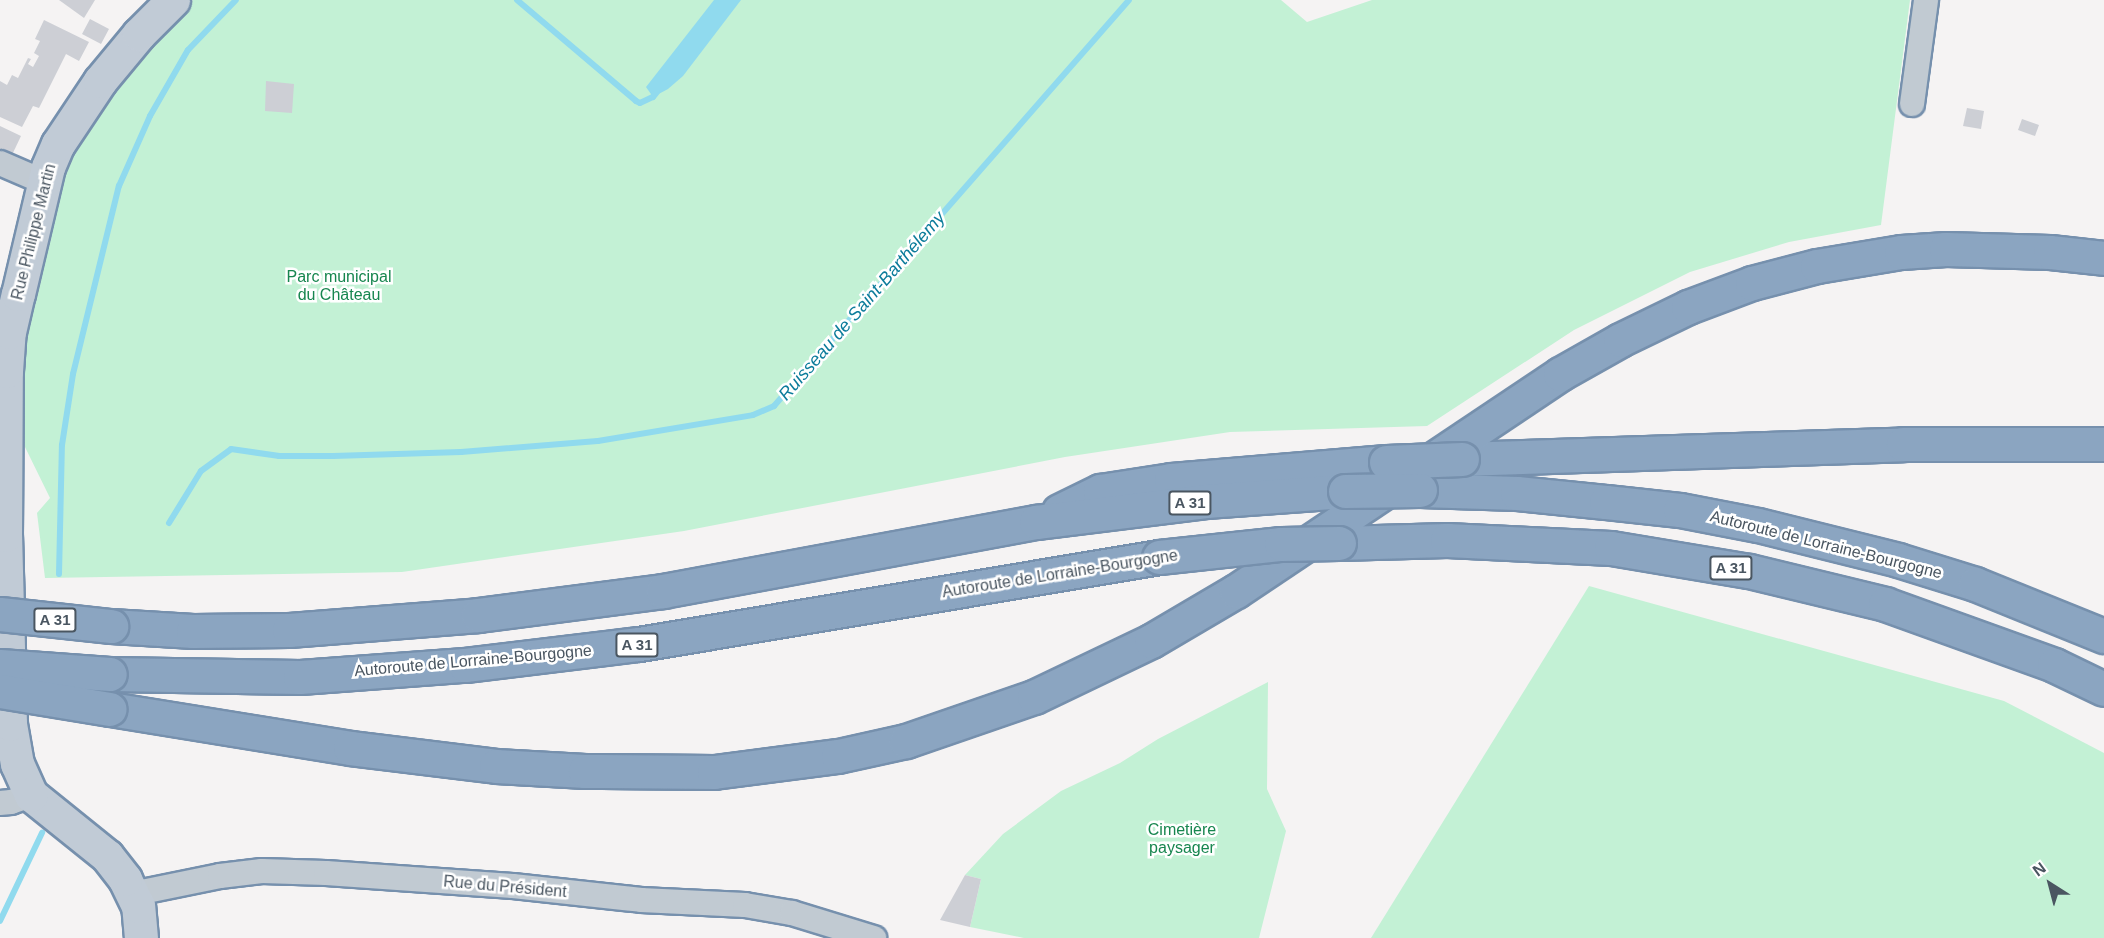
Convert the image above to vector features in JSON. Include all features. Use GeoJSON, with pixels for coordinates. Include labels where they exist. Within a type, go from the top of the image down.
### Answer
{"type":"FeatureCollection","features":[{"type":"Feature","properties":{"kind":"highway"},"geometry":{"type":"LineString","coordinates":[[0,691],[350,748],[496,766],[585,771],[714,772],[838,756],[895,744],[1035,698],[1151,641],[1236,591],[1560,374],[1620,340],[1688,307],[1752,283],[1817,266],[1901,252],[1946,249],[2050,252],[2104,258]]}},
{"type":"Feature","properties":{"kind":"highway"},"geometry":{"type":"LineString","coordinates":[[1036,522],[1100,490],[1171,480],[1386,462],[1903,444],[2104,444]]}},
{"type":"Feature","properties":{"kind":"highway","name":"Autoroute de Lorraine-Bourgogne"},"geometry":{"type":"LineString","coordinates":[[0,614],[111,626],[193,631],[289,630],[478,615],[663,591],[1036,522],[1218,500],[1345,491],[1420,490],[1518,493],[1606,502],[1680,510],[1758,525],[1898,560],[1976,584],[2104,636]]}},
{"type":"Feature","properties":{"kind":"highway","name":"Autoroute de Lorraine-Bourgogne"},"geometry":{"type":"LineString","coordinates":[[0,666],[110,674],[300,676],[465,665],[639,645],[1159,557],[1281,544],[1447,540],[1611,548],[1749,571],[1886,604],[2054,665],[2104,689]]}},
{"type":"Feature","properties":{"kind":"street","name":"Rue Philippe Martin"},"geometry":{"type":"LineString","coordinates":[[31,795],[8,768],[10,724],[3,505],[9,332],[44,182],[58,144],[100,81],[139,34],[173,0]]}},
{"type":"Feature","properties":{"kind":"street"},"geometry":{"type":"LineString","coordinates":[[1912,104],[1926,0]]}},
{"type":"Feature","properties":{"kind":"street"},"geometry":{"type":"LineString","coordinates":[[0,163],[44,182]]}},
{"type":"Feature","properties":{"kind":"street"},"geometry":{"type":"LineString","coordinates":[[0,803],[31,795],[107,856],[125,879],[138,906],[141,938]]}},
{"type":"Feature","properties":{"kind":"street","name":"Rue du Président"},"geometry":{"type":"LineString","coordinates":[[132,894],[220,876],[262,871],[326,873],[513,886],[641,900],[745,905],[792,913],[874,938]]}},
{"type":"Feature","properties":{"kind":"green space","name":"Parc municipal du Château"},"geometry":{"type":"Polygon","coordinates":[[[193,0],[1281,0],[1307,22],[1372,0],[1910,0],[1881,225],[1789,242],[1690,272],[1574,330],[1427,426],[1230,432],[1065,457],[684,531],[402,572],[45,578],[37,513],[50,498],[24,445],[23,339],[66,156],[146,44],[193,0]]]}},
{"type":"Feature","properties":{"kind":"green space"},"geometry":{"type":"Polygon","coordinates":[[[1589,586],[2004,701],[2104,753],[2104,938],[1371,938],[1589,586]]]}},
{"type":"Feature","properties":{"kind":"green space","name":"Cimetière paysager"},"geometry":{"type":"Polygon","coordinates":[[[1268,682],[1267,789],[1286,831],[1259,938],[1024,938],[970,927],[981,879],[965,875],[1003,834],[1061,791],[1120,763],[1158,739],[1268,682]]]}},
{"type":"Feature","properties":{"kind":"water"},"geometry":{"type":"Polygon","coordinates":[[[714,0],[741,0],[683,76],[668,89],[653,97],[646,87],[714,0]]]}},
{"type":"Feature","properties":{"kind":"building"},"geometry":{"type":"Polygon","coordinates":[[[59,0],[95,0],[84,18],[59,0]]]}},
{"type":"Feature","properties":{"kind":"building"},"geometry":{"type":"Polygon","coordinates":[[[90,19],[109,29],[101,44],[82,34],[90,19]]]}},
{"type":"Feature","properties":{"kind":"building"},"geometry":{"type":"Polygon","coordinates":[[[44,20],[89,42],[79,61],[66,54],[39,108],[33,106],[22,127],[0,117],[0,81],[7,85],[12,75],[18,78],[28,58],[31,59],[28,64],[33,67],[39,56],[34,53],[40,41],[35,39],[44,20]]]}},
{"type":"Feature","properties":{"kind":"building"},"geometry":{"type":"Polygon","coordinates":[[[266,81],[294,84],[292,113],[265,111],[266,81]]]}},
{"type":"Feature","properties":{"kind":"building"},"geometry":{"type":"Polygon","coordinates":[[[1967,108],[1984,111],[1981,129],[1963,126],[1967,108]]]}},
{"type":"Feature","properties":{"kind":"building"},"geometry":{"type":"Polygon","coordinates":[[[2022,119],[2039,125],[2035,136],[2018,130],[2022,119]]]}},
{"type":"Feature","properties":{"kind":"building"},"geometry":{"type":"Polygon","coordinates":[[[0,126],[21,136],[11,157],[0,153],[0,126]]]}},
{"type":"Feature","properties":{"kind":"building"},"geometry":{"type":"Polygon","coordinates":[[[965,875],[981,879],[970,927],[940,920],[965,875]]]}},
{"type":"Feature","properties":{"kind":"waterway","name":"Ruisseau de Saint-Barthélemy"},"geometry":{"type":"LineString","coordinates":[[59,574],[62,445],[73,374],[119,186],[150,116],[188,50],[236,0]]}},
{"type":"Feature","properties":{"kind":"waterway","name":"Ruisseau de Saint-Barthélemy"},"geometry":{"type":"LineString","coordinates":[[517,0],[636,101],[640,103],[653,97],[657,92]]}},
{"type":"Feature","properties":{"kind":"waterway","name":"Ruisseau de Saint-Barthélemy"},"geometry":{"type":"LineString","coordinates":[[169,523],[201,471],[231,449],[279,456],[461,452],[598,441],[753,415],[774,406],[1129,0]]}},
{"type":"Feature","properties":{"kind":"waterway"},"geometry":{"type":"LineString","coordinates":[[0,921],[42,833]]}}]}
